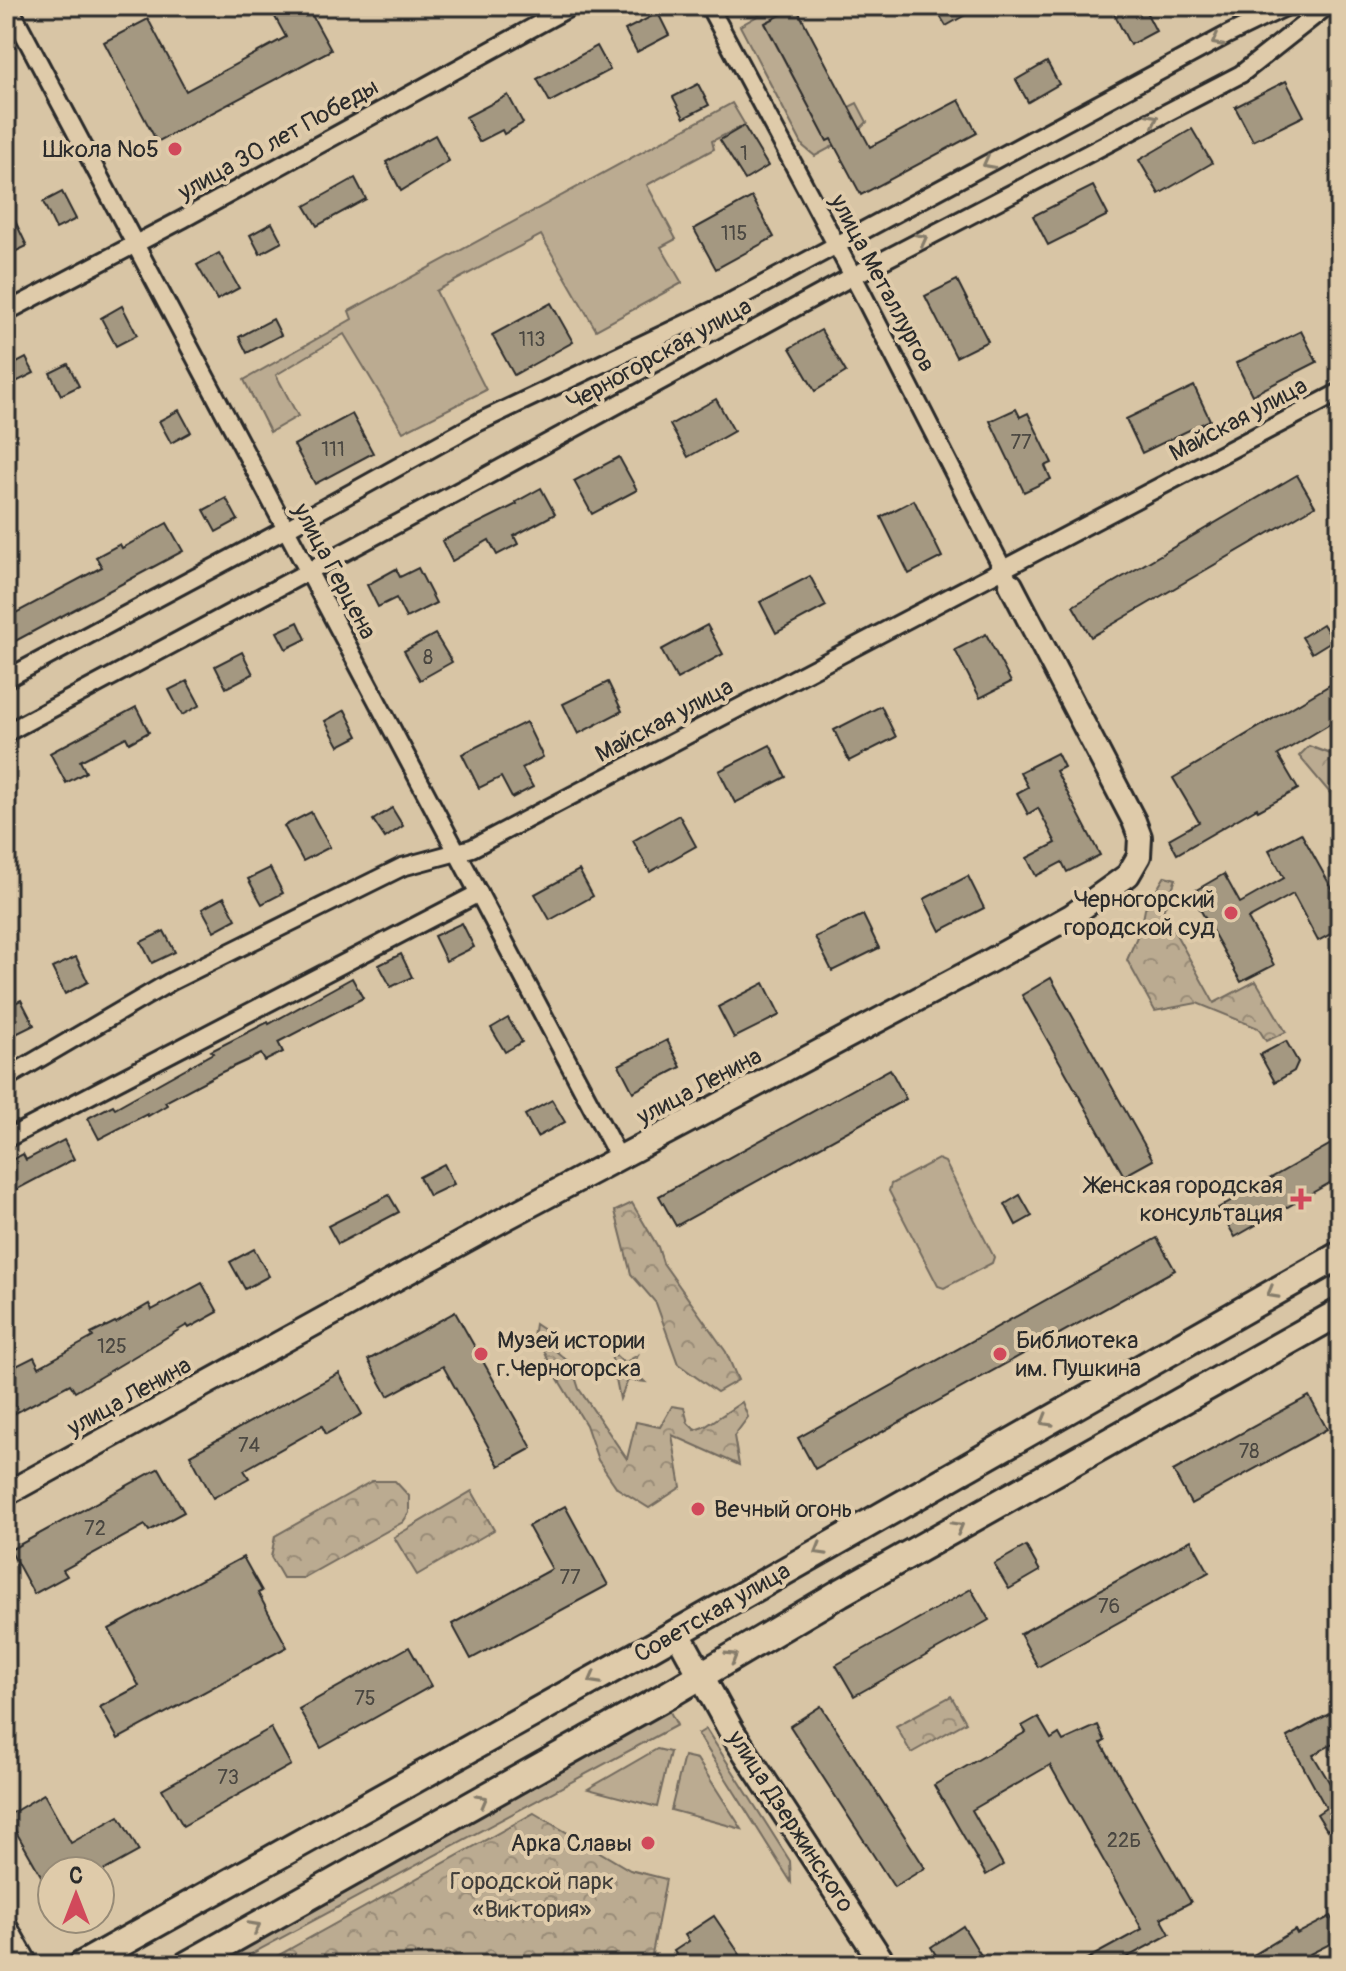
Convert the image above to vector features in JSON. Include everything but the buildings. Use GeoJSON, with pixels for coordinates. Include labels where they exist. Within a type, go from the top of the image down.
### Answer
{"type":"FeatureCollection","features":[{"type":"Feature","properties":{"kind":"main road","name":"Советская улица"},"geometry":{"type":"LineString","coordinates":[[82,1965],[677,1632],[1340,1255]]}},
{"type":"Feature","properties":{"kind":"main road","name":"Советская улица"},"geometry":{"type":"LineString","coordinates":[[187,1965],[1340,1312]]}},
{"type":"Feature","properties":{"kind":"main road","name":"улица Дзержинского"},"geometry":{"type":"LineString","coordinates":[[677,1632],[732,1732],[884,1965]]}},
{"type":"Feature","properties":{"kind":"street","name":"улица Герцена"},"geometry":{"type":"LineString","coordinates":[[9,6],[619,1158]]}},
{"type":"Feature","properties":{"kind":"street","name":"улица 30 лет Победы"},"geometry":{"type":"LineString","coordinates":[[6,312],[572,6]]}},
{"type":"Feature","properties":{"kind":"street","name":"улица Металлургов"},"geometry":{"type":"LineString","coordinates":[[709,6],[1008,577]]}},
{"type":"Feature","properties":{"kind":"street","name":"Черногорская улица"},"geometry":{"type":"LineString","coordinates":[[6,679],[479,422],[723,306],[1227,35],[1287,6]]}},
{"type":"Feature","properties":{"kind":"street","name":"Черногорская улица"},"geometry":{"type":"LineString","coordinates":[[6,733],[853,276],[1241,74],[1327,6]]}},
{"type":"Feature","properties":{"kind":"street","name":"Майская улица"},"geometry":{"type":"LineString","coordinates":[[6,1078],[183,975],[402,867],[457,853],[1008,577],[1340,392]]}},
{"type":"Feature","properties":{"kind":"street","name":"улица Ленина"},"geometry":{"type":"LineString","coordinates":[[6,1494],[619,1158],[986,963],[1071,916],[1128,875],[1139,856],[1140,837],[1134,821],[1008,577]]}},
{"type":"Feature","properties":{"kind":"street"},"geometry":{"type":"LineString","coordinates":[[6,1139],[479,893]]}},
{"type":"Feature","properties":{"kind":"street"},"geometry":{"type":"LineString","coordinates":[[6,1922],[30,1965]]}},
{"type":"Feature","properties":{"kind":"green space"},"geometry":{"type":"Polygon","coordinates":[[[775,6],[796,7],[765,24],[827,141],[858,125],[849,107],[857,103],[867,122],[854,135],[815,156],[803,146],[740,26],[775,6]]]}},
{"type":"Feature","properties":{"kind":"green space"},"geometry":{"type":"Polygon","coordinates":[[[732,103],[745,125],[712,141],[714,149],[647,185],[676,239],[661,247],[682,283],[596,330],[541,235],[436,291],[486,390],[403,432],[344,334],[276,375],[298,416],[270,432],[244,380],[352,319],[349,311],[732,103]]]}},
{"type":"Feature","properties":{"kind":"green space"},"geometry":{"type":"Polygon","coordinates":[[[1309,746],[1333,755],[1340,754],[1340,805],[1299,756],[1309,746]]]}},
{"type":"Feature","properties":{"kind":"green space"},"geometry":{"type":"Polygon","coordinates":[[[1165,876],[1176,879],[1163,911],[1214,1003],[1256,981],[1286,1032],[1266,1041],[1258,1028],[1197,1003],[1155,1011],[1127,960],[1142,925],[1145,909],[1165,876]]]}},
{"type":"Feature","properties":{"kind":"green space"},"geometry":{"type":"Polygon","coordinates":[[[938,1159],[945,1162],[994,1257],[992,1263],[944,1288],[938,1286],[889,1191],[891,1184],[938,1159]]]}},
{"type":"Feature","properties":{"kind":"green space"},"geometry":{"type":"Polygon","coordinates":[[[632,1203],[658,1247],[663,1263],[726,1352],[738,1380],[717,1392],[678,1364],[656,1303],[631,1274],[615,1211],[632,1203]]]}},
{"type":"Feature","properties":{"kind":"green space"},"geometry":{"type":"Polygon","coordinates":[[[535,1324],[551,1335],[557,1352],[571,1364],[579,1389],[627,1459],[636,1422],[660,1427],[672,1406],[684,1408],[688,1423],[695,1430],[742,1402],[748,1417],[734,1436],[739,1465],[672,1435],[681,1487],[649,1508],[617,1488],[598,1460],[586,1425],[543,1348],[532,1344],[535,1324]]]}},
{"type":"Feature","properties":{"kind":"green space"},"geometry":{"type":"Polygon","coordinates":[[[610,1350],[624,1363],[638,1355],[632,1370],[645,1382],[628,1380],[620,1399],[616,1379],[599,1377],[614,1368],[610,1350]]]}},
{"type":"Feature","properties":{"kind":"green space"},"geometry":{"type":"Polygon","coordinates":[[[372,1481],[395,1481],[409,1496],[409,1513],[403,1522],[303,1578],[283,1578],[271,1557],[275,1536],[372,1481]]]}},
{"type":"Feature","properties":{"kind":"green space"},"geometry":{"type":"Polygon","coordinates":[[[472,1491],[494,1530],[417,1575],[394,1537],[472,1491]]]}},
{"type":"Feature","properties":{"kind":"green space"},"geometry":{"type":"Polygon","coordinates":[[[951,1696],[966,1722],[911,1753],[896,1726],[951,1696]]]}},
{"type":"Feature","properties":{"kind":"green space"},"geometry":{"type":"Polygon","coordinates":[[[668,1708],[677,1725],[231,1965],[212,1965],[668,1708]]]}},
{"type":"Feature","properties":{"kind":"green space"},"geometry":{"type":"Polygon","coordinates":[[[706,1729],[790,1861],[791,1882],[698,1734],[706,1729]]]}},
{"type":"Feature","properties":{"kind":"green space"},"geometry":{"type":"Polygon","coordinates":[[[657,1749],[670,1752],[657,1807],[588,1789],[657,1749]]]}},
{"type":"Feature","properties":{"kind":"green space"},"geometry":{"type":"Polygon","coordinates":[[[684,1756],[697,1759],[742,1829],[671,1810],[684,1756]]]}},
{"type":"Feature","properties":{"kind":"green space","name":"Городской парк «Виктория»"},"geometry":{"type":"Polygon","coordinates":[[[534,1813],[630,1870],[666,1879],[650,1965],[261,1965],[534,1813]]]}},
{"type":"Feature","properties":{"kind":"place","name":"Школа №5"},"geometry":{"type":"Point","coordinates":[175,149]}},
{"type":"Feature","properties":{"kind":"place","name":"Черногорский городской суд"},"geometry":{"type":"Point","coordinates":[1231,913]}},
{"type":"Feature","properties":{"kind":"place","name":"Женская городская консультация"},"geometry":{"type":"Point","coordinates":[1301,1199]}},
{"type":"Feature","properties":{"kind":"place","name":"Музей истории г.Черногорска"},"geometry":{"type":"Point","coordinates":[481,1354]}},
{"type":"Feature","properties":{"kind":"place","name":"Библиотека им. Пушкина"},"geometry":{"type":"Point","coordinates":[1000,1354]}},
{"type":"Feature","properties":{"kind":"place","name":"Вечный огонь"},"geometry":{"type":"Point","coordinates":[698,1509]}},
{"type":"Feature","properties":{"kind":"place","name":"Арка Славы"},"geometry":{"type":"Point","coordinates":[648,1843]}}]}
